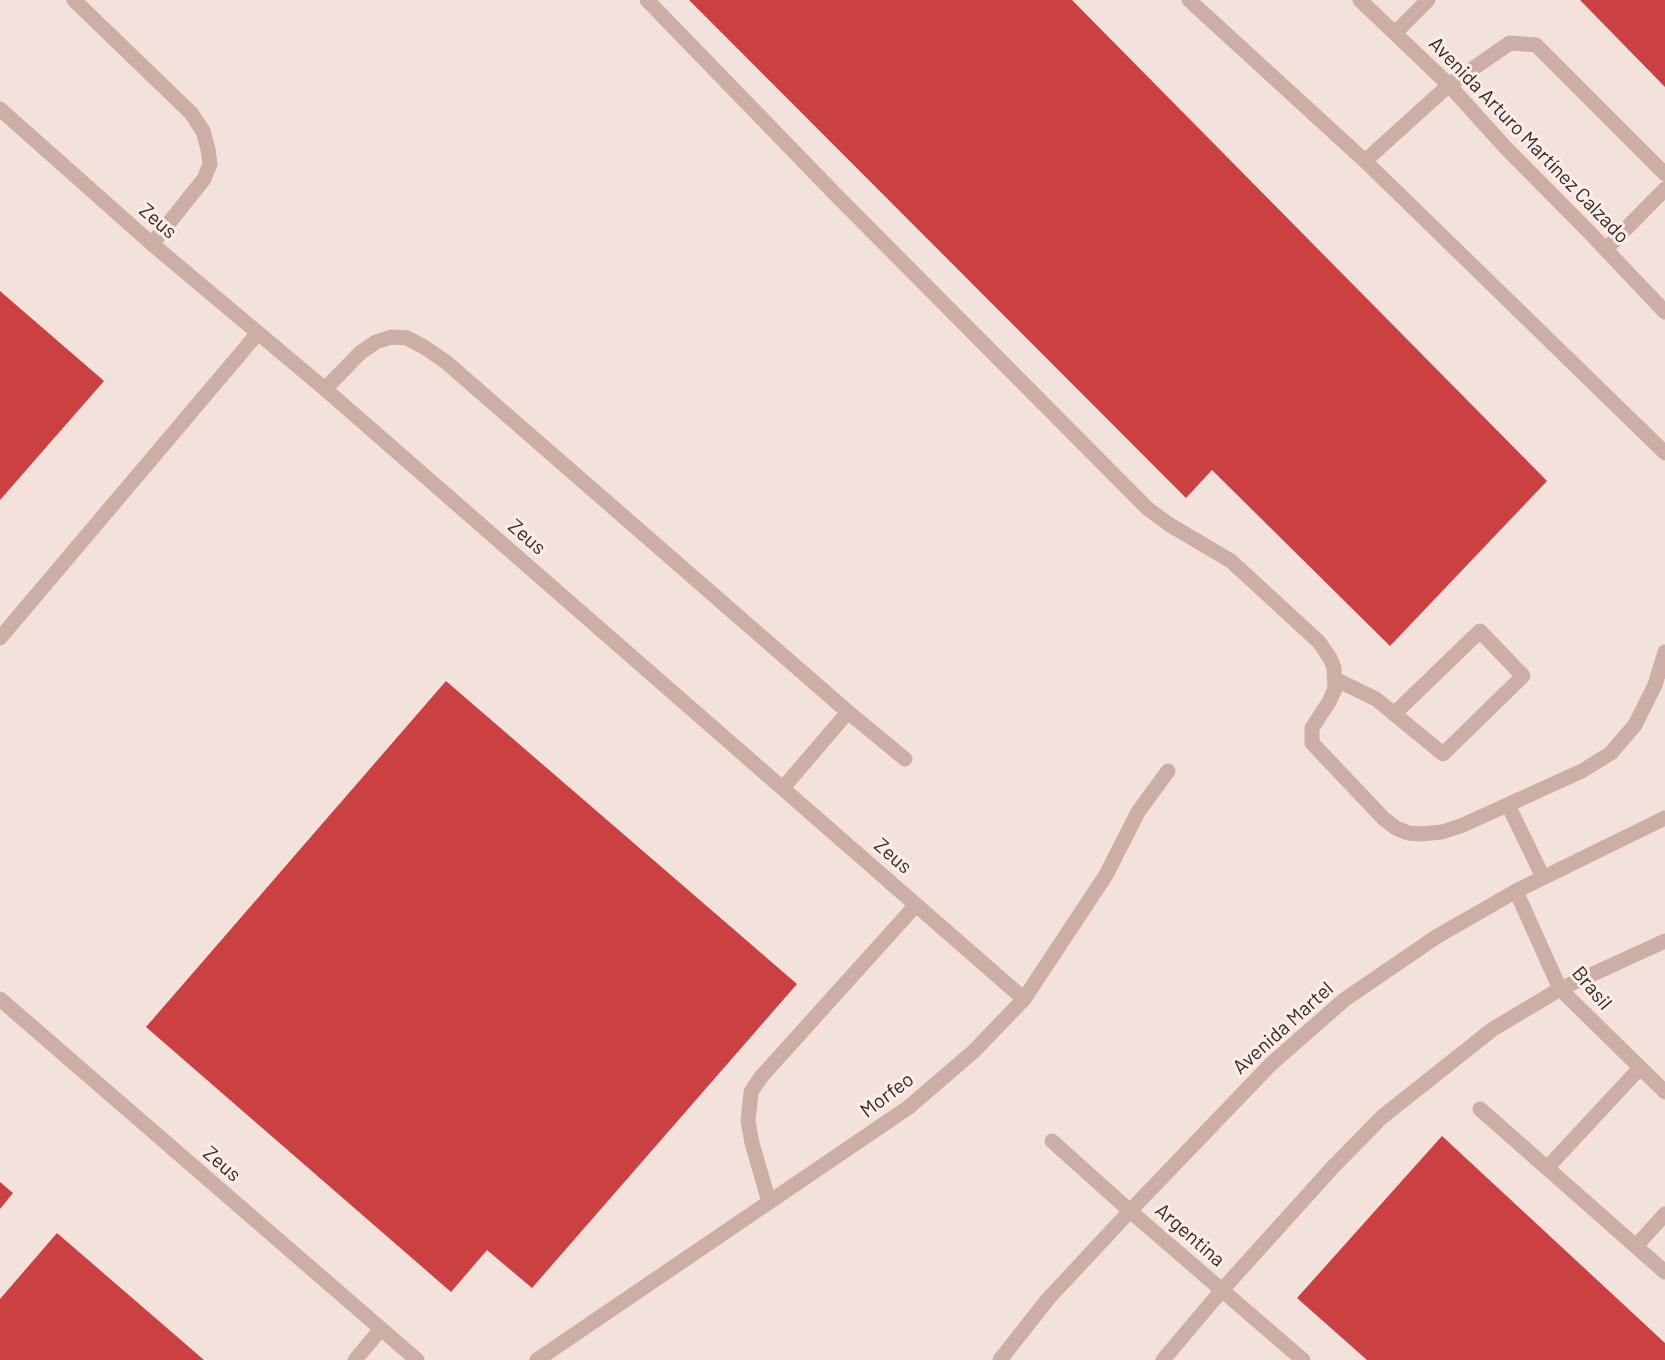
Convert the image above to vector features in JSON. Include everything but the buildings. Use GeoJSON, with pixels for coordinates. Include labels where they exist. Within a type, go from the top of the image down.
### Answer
{"type":"FeatureCollection","features":[{"type":"Feature","properties":{"kind":"street"},"geometry":{"type":"LineString","coordinates":[[74,0],[191,113],[206,140],[210,164],[204,179],[152,244]]}},
{"type":"Feature","properties":{"kind":"street"},"geometry":{"type":"LineString","coordinates":[[647,0],[831,190],[1148,509],[1170,525],[1231,561],[1319,642],[1330,658],[1335,689],[1312,728],[1312,743],[1383,818],[1396,828],[1421,834],[1442,832],[1463,825],[1582,771],[1611,753],[1635,725],[1655,685],[1665,652]]}},
{"type":"Feature","properties":{"kind":"street"},"geometry":{"type":"LineString","coordinates":[[1189,0],[1365,161],[1665,453]]}},
{"type":"Feature","properties":{"kind":"street","name":"Avenida Arturo Martínez Calzado"},"geometry":{"type":"LineString","coordinates":[[1360,0],[1449,85],[1505,147],[1665,312]]}},
{"type":"Feature","properties":{"kind":"street"},"geometry":{"type":"LineString","coordinates":[[1395,33],[1428,0]]}},
{"type":"Feature","properties":{"kind":"street"},"geometry":{"type":"LineString","coordinates":[[1365,161],[1449,85],[1510,43],[1536,45],[1665,174]]}},
{"type":"Feature","properties":{"kind":"street","name":"Zeus"},"geometry":{"type":"LineString","coordinates":[[0,109],[152,244],[325,389],[1024,999]]}},
{"type":"Feature","properties":{"kind":"street"},"geometry":{"type":"LineString","coordinates":[[1606,249],[1665,189]]}},
{"type":"Feature","properties":{"kind":"street"},"geometry":{"type":"LineString","coordinates":[[0,638],[258,333]]}},
{"type":"Feature","properties":{"kind":"street"},"geometry":{"type":"LineString","coordinates":[[325,389],[361,352],[376,342],[391,337],[407,338],[424,347],[446,362],[905,759]]}},
{"type":"Feature","properties":{"kind":"street"},"geometry":{"type":"LineString","coordinates":[[1335,679],[1376,699],[1394,714],[1443,754],[1523,676],[1480,631],[1394,714]]}},
{"type":"Feature","properties":{"kind":"street"},"geometry":{"type":"LineString","coordinates":[[783,788],[848,712]]}},
{"type":"Feature","properties":{"kind":"street","name":"Morfeo"},"geometry":{"type":"LineString","coordinates":[[537,1360],[909,1107],[974,1051],[1024,999],[1106,875],[1138,812],[1168,771]]}},
{"type":"Feature","properties":{"kind":"street"},"geometry":{"type":"LineString","coordinates":[[1508,805],[1543,878]]}},
{"type":"Feature","properties":{"kind":"street","name":"Avenida Martel"},"geometry":{"type":"LineString","coordinates":[[1000,1360],[1048,1299],[1130,1211],[1271,1064],[1344,1000],[1436,937],[1516,891],[1665,818]]}},
{"type":"Feature","properties":{"kind":"street","name":"Brasil"},"geometry":{"type":"LineString","coordinates":[[1516,891],[1560,989],[1665,1092]]}},
{"type":"Feature","properties":{"kind":"street"},"geometry":{"type":"LineString","coordinates":[[769,1203],[748,1121],[752,1092],[761,1077],[916,905]]}},
{"type":"Feature","properties":{"kind":"street"},"geometry":{"type":"LineString","coordinates":[[1170,1357],[1222,1290],[1333,1167],[1382,1117],[1493,1029],[1560,989],[1665,941]]}},
{"type":"Feature","properties":{"kind":"street","name":"Zeus"},"geometry":{"type":"LineString","coordinates":[[0,999],[417,1360]]}},
{"type":"Feature","properties":{"kind":"street"},"geometry":{"type":"LineString","coordinates":[[1547,1168],[1639,1069]]}},
{"type":"Feature","properties":{"kind":"street"},"geometry":{"type":"LineString","coordinates":[[1480,1109],[1665,1272]]}},
{"type":"Feature","properties":{"kind":"street","name":"Argentina"},"geometry":{"type":"LineString","coordinates":[[1052,1141],[1303,1360]]}},
{"type":"Feature","properties":{"kind":"street"},"geometry":{"type":"LineString","coordinates":[[1636,1246],[1665,1214]]}},
{"type":"Feature","properties":{"kind":"street"},"geometry":{"type":"LineString","coordinates":[[355,1360],[381,1329]]}}]}
